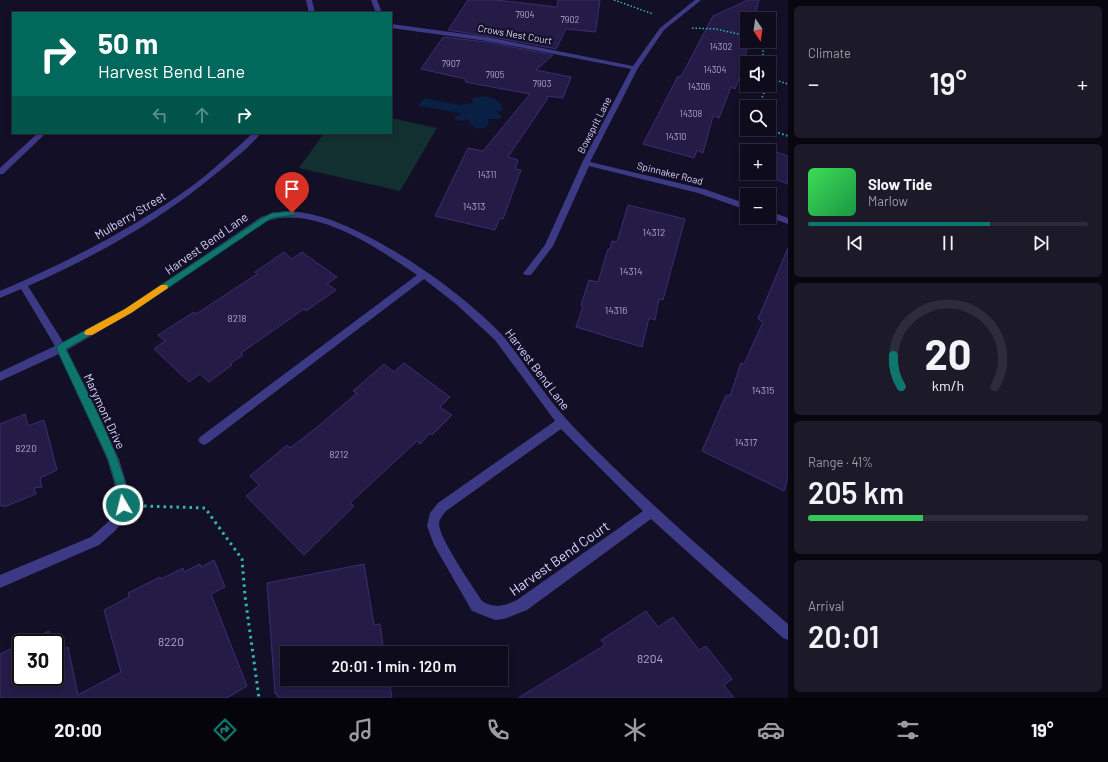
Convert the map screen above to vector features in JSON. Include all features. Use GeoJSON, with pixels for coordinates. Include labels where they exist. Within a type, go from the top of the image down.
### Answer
{"type":"FeatureCollection","features":[{"type":"Feature","properties":{"kind":"street"},"geometry":{"type":"LineString","coordinates":[[309,0],[312,12]]}},
{"type":"Feature","properties":{"kind":"street"},"geometry":{"type":"LineString","coordinates":[[374,0],[379,12]]}},
{"type":"Feature","properties":{"kind":"street","name":"Bowsprit Lane"},"geometry":{"type":"LineString","coordinates":[[528,273],[549,246],[586,163],[635,68],[662,29],[698,0]]}},
{"type":"Feature","properties":{"kind":"street","name":"Crows Nest Court"},"geometry":{"type":"LineString","coordinates":[[392,26],[487,39],[635,68]]}},
{"type":"Feature","properties":{"kind":"street"},"geometry":{"type":"LineString","coordinates":[[0,172],[41,134]]}},
{"type":"Feature","properties":{"kind":"street","name":"Mulberry Street"},"geometry":{"type":"LineString","coordinates":[[0,296],[92,252],[157,214],[212,174],[256,134]]}},
{"type":"Feature","properties":{"kind":"street","name":"Spinnaker Road"},"geometry":{"type":"LineString","coordinates":[[586,163],[701,191],[740,205]]}},
{"type":"Feature","properties":{"kind":"street","name":"Harvest Bend Lane"},"geometry":{"type":"LineString","coordinates":[[0,377],[61,348],[128,311],[264,219],[282,214],[309,216],[336,225],[393,254],[459,299],[492,331],[511,353],[541,396],[562,422],[651,512],[788,633]]}},
{"type":"Feature","properties":{"kind":"street"},"geometry":{"type":"LineString","coordinates":[[776,216],[788,220]]}},
{"type":"Feature","properties":{"kind":"street"},"geometry":{"type":"LineString","coordinates":[[204,440],[424,274]]}},
{"type":"Feature","properties":{"kind":"street","name":"Marymont Drive"},"geometry":{"type":"LineString","coordinates":[[23,285],[61,348],[113,459],[120,482],[123,505]]}},
{"type":"Feature","properties":{"kind":"street","name":"Harvest Bend Court"},"geometry":{"type":"LineString","coordinates":[[562,422],[442,507],[434,517],[433,526],[438,541],[477,606],[487,613],[498,615],[522,605],[651,512]]}},
{"type":"Feature","properties":{"kind":"street"},"geometry":{"type":"LineString","coordinates":[[0,582],[95,541],[112,527],[121,515],[123,505]]}},
{"type":"Feature","properties":{"kind":"path"},"geometry":{"type":"LineString","coordinates":[[614,0],[692,28],[716,29],[740,34]]}},
{"type":"Feature","properties":{"kind":"path"},"geometry":{"type":"LineString","coordinates":[[776,80],[788,84]]}},
{"type":"Feature","properties":{"kind":"path"},"geometry":{"type":"LineString","coordinates":[[776,132],[788,136]]}},
{"type":"Feature","properties":{"kind":"path"},"geometry":{"type":"LineString","coordinates":[[123,505],[205,508],[242,558],[245,596],[259,698]]}},
{"type":"Feature","properties":{"kind":"green space"},"geometry":{"type":"Polygon","coordinates":[[[392,118],[437,128],[400,191],[299,168],[323,134],[392,134],[392,118]]]}},
{"type":"Feature","properties":{"kind":"water"},"geometry":{"type":"Polygon","coordinates":[[[485,96],[495,99],[501,104],[502,111],[495,111],[502,116],[499,119],[488,119],[489,125],[479,129],[473,127],[468,119],[459,121],[455,120],[455,117],[461,114],[460,113],[418,106],[424,98],[461,105],[472,103],[473,98],[485,96]]]}},
{"type":"Feature","properties":{"kind":"building"},"geometry":{"type":"Polygon","coordinates":[[[468,0],[496,0],[557,7],[558,0],[600,0],[595,32],[566,29],[556,49],[448,30],[468,0]]]}},
{"type":"Feature","properties":{"kind":"building"},"geometry":{"type":"Polygon","coordinates":[[[748,0],[759,0],[756,12],[740,12],[740,48],[747,48],[745,56],[740,56],[740,76],[735,89],[731,87],[719,118],[713,116],[703,153],[697,150],[694,158],[643,144],[678,76],[680,77],[683,73],[713,16],[748,0]]]}},
{"type":"Feature","properties":{"kind":"building"},"geometry":{"type":"Polygon","coordinates":[[[443,37],[487,42],[553,55],[536,70],[571,77],[563,98],[546,96],[548,98],[508,157],[518,160],[515,169],[521,170],[503,219],[500,218],[495,230],[435,216],[468,148],[483,151],[530,94],[465,82],[466,79],[421,69],[443,37]]]}},
{"type":"Feature","properties":{"kind":"building"},"geometry":{"type":"Polygon","coordinates":[[[776,152],[788,156],[788,184],[776,179],[776,152]]]}},
{"type":"Feature","properties":{"kind":"building"},"geometry":{"type":"Polygon","coordinates":[[[628,205],[685,219],[663,300],[659,299],[655,320],[649,318],[642,347],[576,327],[589,280],[598,282],[608,249],[610,249],[612,241],[617,242],[628,205]]]}},
{"type":"Feature","properties":{"kind":"building"},"geometry":{"type":"Polygon","coordinates":[[[788,248],[788,477],[784,491],[702,451],[726,395],[730,396],[741,363],[744,364],[763,322],[758,319],[788,248]]]}},
{"type":"Feature","properties":{"kind":"building"},"geometry":{"type":"Polygon","coordinates":[[[284,252],[292,259],[302,252],[337,277],[327,284],[336,290],[306,311],[304,309],[241,353],[243,355],[230,364],[232,365],[209,382],[200,374],[189,382],[154,349],[165,341],[158,335],[194,312],[196,314],[257,274],[255,272],[284,252]]]}},
{"type":"Feature","properties":{"kind":"building"},"geometry":{"type":"Polygon","coordinates":[[[404,363],[450,397],[440,407],[452,415],[432,435],[430,433],[420,444],[417,441],[350,503],[354,506],[304,555],[246,496],[259,485],[250,476],[287,445],[290,448],[315,429],[357,393],[353,391],[384,364],[394,372],[404,363]]]}},
{"type":"Feature","properties":{"kind":"building"},"geometry":{"type":"Polygon","coordinates":[[[25,414],[28,426],[44,420],[57,470],[40,478],[42,487],[34,488],[36,494],[4,507],[4,505],[0,506],[0,424],[25,414]]]}},
{"type":"Feature","properties":{"kind":"building"},"geometry":{"type":"Polygon","coordinates":[[[214,560],[225,587],[211,594],[247,686],[227,698],[0,698],[0,654],[12,648],[12,686],[64,686],[64,649],[68,647],[78,695],[121,672],[104,610],[129,597],[128,593],[160,577],[161,579],[183,568],[184,572],[200,564],[201,567],[214,560]]]}},
{"type":"Feature","properties":{"kind":"building"},"geometry":{"type":"Polygon","coordinates":[[[364,564],[374,625],[380,624],[383,646],[280,646],[280,686],[390,686],[392,698],[278,698],[277,694],[275,694],[267,583],[364,564]]]}},
{"type":"Feature","properties":{"kind":"building"},"geometry":{"type":"Polygon","coordinates":[[[646,611],[658,627],[673,617],[699,650],[706,646],[732,679],[724,685],[734,698],[518,698],[605,645],[601,640],[646,611]]]}},
{"type":"Feature","properties":{"kind":"building"},"geometry":{"type":"Polygon","coordinates":[[[49,631],[50,634],[43,634],[49,631]]]}},
{"type":"Feature","properties":{"kind":"slow traffic"},"geometry":{"type":"LineString","coordinates":[[89,333],[128,311],[164,288]]}},
{"type":"Feature","properties":{"kind":"route"},"geometry":{"type":"LineString","coordinates":[[123,505],[120,482],[113,459],[61,348],[128,311],[200,264],[264,219],[272,216],[292,213]]}}]}
